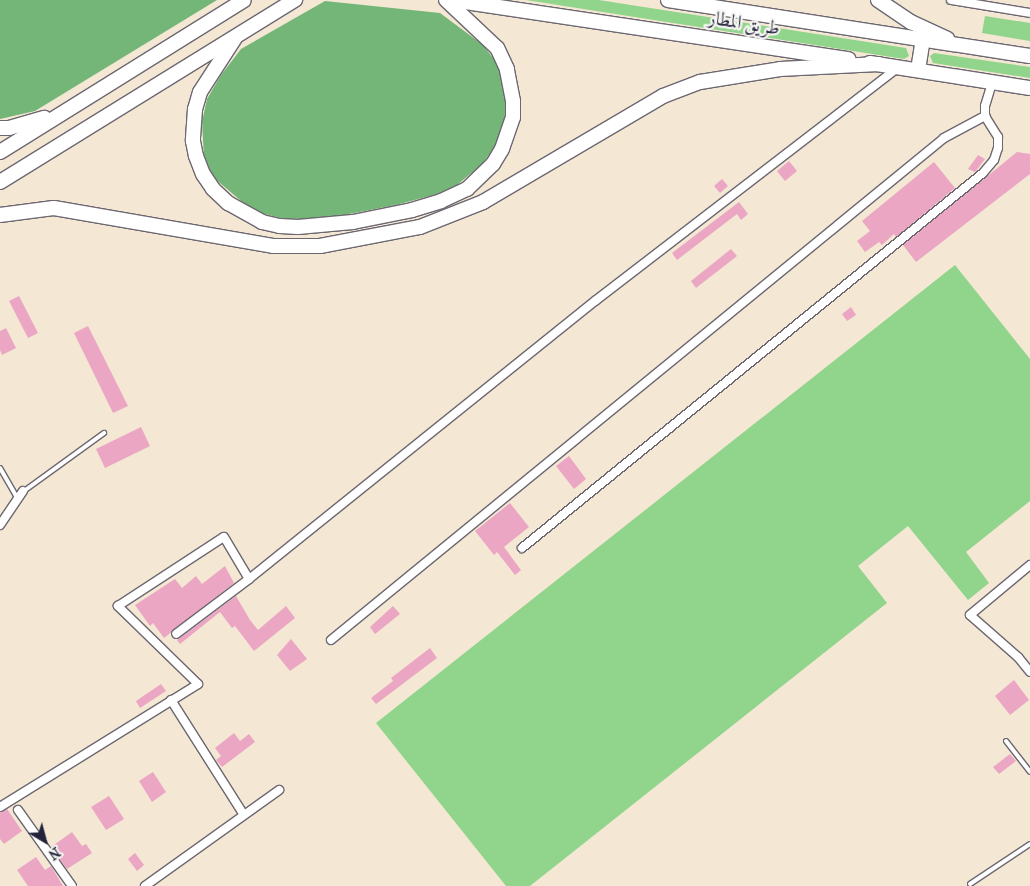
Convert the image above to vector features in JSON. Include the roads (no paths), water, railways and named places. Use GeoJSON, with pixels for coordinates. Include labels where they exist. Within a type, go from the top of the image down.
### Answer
{"type":"FeatureCollection","features":[{"type":"Feature","properties":{"kind":"highway"},"geometry":{"type":"LineString","coordinates":[[0,152],[244,0]]}},
{"type":"Feature","properties":{"kind":"highway"},"geometry":{"type":"LineString","coordinates":[[0,182],[295,0]]}},
{"type":"Feature","properties":{"kind":"highway"},"geometry":{"type":"LineString","coordinates":[[235,38],[200,92],[195,109],[193,141],[203,174],[213,189],[228,203],[262,222],[298,227],[353,222],[412,210],[441,201],[467,189],[493,164],[502,149],[513,117],[514,101],[507,69],[497,48],[446,0]]}},
{"type":"Feature","properties":{"kind":"highway","name":"طريق المطار"},"geometry":{"type":"LineString","coordinates":[[452,0],[1030,88]]}},
{"type":"Feature","properties":{"kind":"highway","name":"طريق المطار"},"geometry":{"type":"LineString","coordinates":[[668,0],[701,2],[923,40],[1030,56]]}},
{"type":"Feature","properties":{"kind":"highway"},"geometry":{"type":"LineString","coordinates":[[878,0],[911,22],[957,44]]}},
{"type":"Feature","properties":{"kind":"highway"},"geometry":{"type":"LineString","coordinates":[[918,70],[923,40]]}},
{"type":"Feature","properties":{"kind":"highway"},"geometry":{"type":"LineString","coordinates":[[0,215],[54,208],[273,246],[320,246],[420,227],[483,202],[663,96],[700,82],[780,69],[879,64]]}},
{"type":"Feature","properties":{"kind":"highway"},"geometry":{"type":"LineString","coordinates":[[0,128],[9,128],[60,114]]}},
{"type":"Feature","properties":{"kind":"street"},"geometry":{"type":"LineString","coordinates":[[951,0],[1030,13]]}},
{"type":"Feature","properties":{"kind":"street"},"geometry":{"type":"LineString","coordinates":[[176,634],[249,579],[595,301],[899,67]]}},
{"type":"Feature","properties":{"kind":"street"},"geometry":{"type":"LineString","coordinates":[[522,548],[984,173],[994,160],[998,148],[998,137],[985,116],[985,106],[992,82]]}},
{"type":"Feature","properties":{"kind":"street"},"geometry":{"type":"LineString","coordinates":[[331,640],[944,138],[985,116]]}},
{"type":"Feature","properties":{"kind":"street"},"geometry":{"type":"LineString","coordinates":[[0,525],[23,491]]}},
{"type":"Feature","properties":{"kind":"street"},"geometry":{"type":"LineString","coordinates":[[0,807],[198,684],[118,606],[224,537],[249,579]]}},
{"type":"Feature","properties":{"kind":"street"},"geometry":{"type":"LineString","coordinates":[[1030,565],[970,615],[1018,658],[1030,672]]}},
{"type":"Feature","properties":{"kind":"street"},"geometry":{"type":"LineString","coordinates":[[171,700],[244,815]]}},
{"type":"Feature","properties":{"kind":"street"},"geometry":{"type":"LineString","coordinates":[[145,886],[279,790]]}},
{"type":"Feature","properties":{"kind":"street"},"geometry":{"type":"LineString","coordinates":[[18,810],[72,886]]}},
{"type":"Feature","properties":{"kind":"lane"},"geometry":{"type":"LineString","coordinates":[[0,468],[16,496],[104,434]]}},
{"type":"Feature","properties":{"kind":"lane"},"geometry":{"type":"LineString","coordinates":[[1006,741],[1030,772]]}},
{"type":"Feature","properties":{"kind":"lane"},"geometry":{"type":"LineString","coordinates":[[970,884],[1030,844]]}}]}
